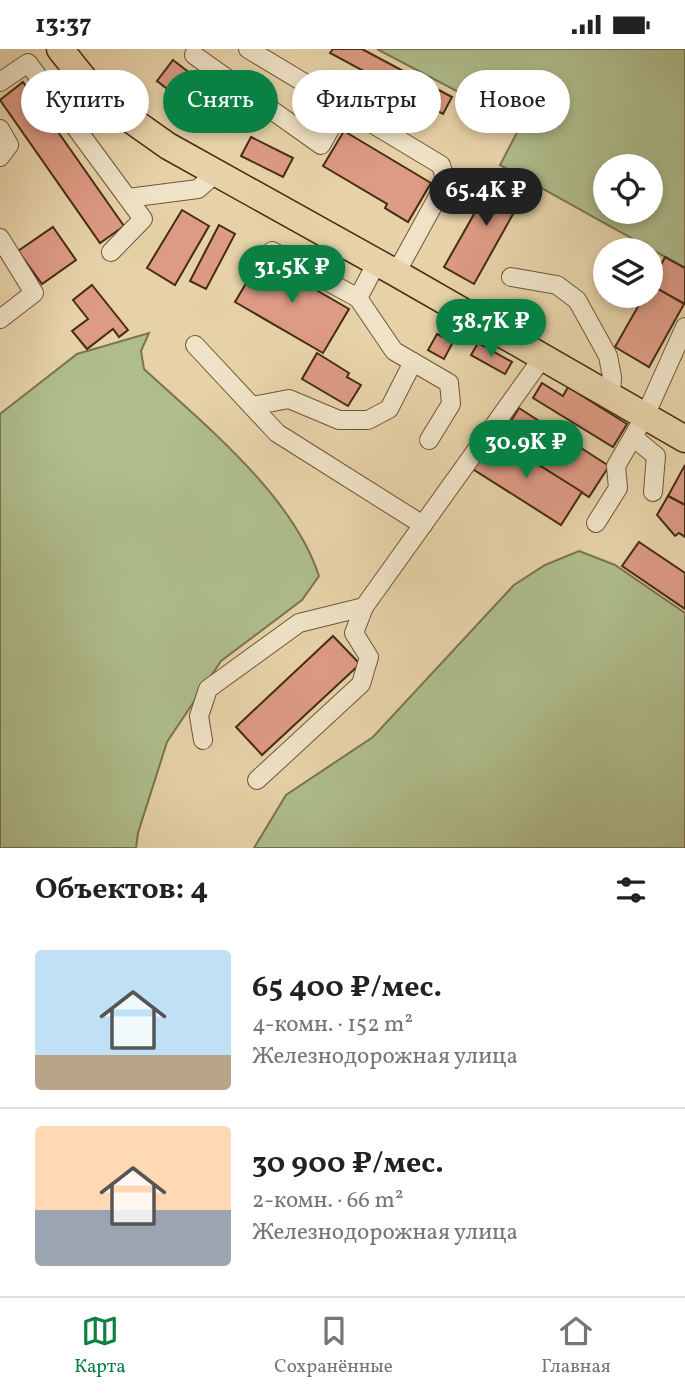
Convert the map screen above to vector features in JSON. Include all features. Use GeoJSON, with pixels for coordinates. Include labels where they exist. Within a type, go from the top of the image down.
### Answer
{"type":"FeatureCollection","features":[{"type":"Feature","properties":{"kind":"highway"},"geometry":{"type":"LineString","coordinates":[[60,49],[84,79],[117,110],[168,146],[611,396],[639,427],[685,439]]}},
{"type":"Feature","properties":{"kind":"lane"},"geometry":{"type":"LineString","coordinates":[[248,49],[292,75]]}},
{"type":"Feature","properties":{"kind":"lane"},"geometry":{"type":"LineString","coordinates":[[192,51],[292,124]]}},
{"type":"Feature","properties":{"kind":"lane"},"geometry":{"type":"LineString","coordinates":[[0,82],[27,64],[143,219],[111,252]]}},
{"type":"Feature","properties":{"kind":"lane"},"geometry":{"type":"LineString","coordinates":[[0,129],[9,145],[0,157]]}},
{"type":"Feature","properties":{"kind":"lane"},"geometry":{"type":"LineString","coordinates":[[305,133],[321,145],[328,133]]}},
{"type":"Feature","properties":{"kind":"lane"},"geometry":{"type":"LineString","coordinates":[[358,298],[386,267],[446,182],[441,165],[388,133]]}},
{"type":"Feature","properties":{"kind":"lane"},"geometry":{"type":"LineString","coordinates":[[128,198],[198,189],[216,173]]}},
{"type":"Feature","properties":{"kind":"lane"},"geometry":{"type":"LineString","coordinates":[[0,238],[34,293],[0,319]]}},
{"type":"Feature","properties":{"kind":"lane"},"geometry":{"type":"LineString","coordinates":[[272,251],[358,298],[394,351],[449,383],[451,404],[429,440]]}},
{"type":"Feature","properties":{"kind":"lane"},"geometry":{"type":"LineString","coordinates":[[511,277],[557,285],[576,300],[608,356],[612,377],[611,396]]}},
{"type":"Feature","properties":{"kind":"lane"},"geometry":{"type":"LineString","coordinates":[[596,523],[618,488],[616,467],[639,427],[685,327]]}},
{"type":"Feature","properties":{"kind":"lane"},"geometry":{"type":"LineString","coordinates":[[195,345],[277,433],[423,524]]}},
{"type":"Feature","properties":{"kind":"lane"},"geometry":{"type":"LineString","coordinates":[[257,780],[361,684],[369,657],[354,633],[364,607],[543,357]]}},
{"type":"Feature","properties":{"kind":"lane"},"geometry":{"type":"LineString","coordinates":[[252,406],[289,399],[339,420],[368,420],[389,409],[413,362]]}},
{"type":"Feature","properties":{"kind":"lane"},"geometry":{"type":"LineString","coordinates":[[639,427],[656,456],[653,492]]}},
{"type":"Feature","properties":{"kind":"lane"},"geometry":{"type":"LineString","coordinates":[[203,740],[200,716],[208,689],[299,622],[364,607]]}},
{"type":"Feature","properties":{"kind":"green space"},"geometry":{"type":"Polygon","coordinates":[[[377,49],[685,49],[685,268],[663,256],[663,238],[631,238],[606,224],[663,224],[663,154],[593,154],[593,217],[500,165],[517,133],[570,133],[570,70],[455,70],[455,90],[441,83],[441,70],[417,70],[377,49]]]}},
{"type":"Feature","properties":{"kind":"green space"},"geometry":{"type":"Polygon","coordinates":[[[149,333],[141,351],[144,369],[245,463],[268,490],[307,546],[319,576],[302,600],[221,661],[167,742],[138,833],[136,848],[0,848],[0,414],[77,354],[149,333]]]}},
{"type":"Feature","properties":{"kind":"green space"},"geometry":{"type":"Polygon","coordinates":[[[579,551],[615,565],[685,613],[685,848],[254,848],[286,795],[373,737],[514,585],[545,565],[579,551]]]}},
{"type":"Feature","properties":{"kind":"building"},"geometry":{"type":"Polygon","coordinates":[[[333,49],[362,49],[401,70],[361,70],[330,53],[333,49]]]}},
{"type":"Feature","properties":{"kind":"building"},"geometry":{"type":"Polygon","coordinates":[[[173,60],[186,70],[165,70],[173,60]]]}},
{"type":"Feature","properties":{"kind":"building"},"geometry":{"type":"Polygon","coordinates":[[[163,73],[163,86],[157,81],[163,73]]]}},
{"type":"Feature","properties":{"kind":"building"},"geometry":{"type":"Polygon","coordinates":[[[21,84],[21,130],[0,100],[21,84]]]}},
{"type":"Feature","properties":{"kind":"building"},"geometry":{"type":"Polygon","coordinates":[[[441,91],[452,97],[443,114],[441,113],[441,91]]]}},
{"type":"Feature","properties":{"kind":"building"},"geometry":{"type":"Polygon","coordinates":[[[23,133],[59,133],[124,226],[100,243],[23,133]]]}},
{"type":"Feature","properties":{"kind":"building"},"geometry":{"type":"Polygon","coordinates":[[[343,133],[347,133],[431,183],[408,222],[385,208],[387,204],[323,166],[343,133]]]}},
{"type":"Feature","properties":{"kind":"building"},"geometry":{"type":"Polygon","coordinates":[[[251,137],[293,158],[283,177],[241,156],[251,137]]]}},
{"type":"Feature","properties":{"kind":"building"},"geometry":{"type":"Polygon","coordinates":[[[498,172],[527,189],[474,284],[444,267],[498,172]]]}},
{"type":"Feature","properties":{"kind":"building"},"geometry":{"type":"Polygon","coordinates":[[[182,210],[209,226],[175,285],[147,268],[182,210]]]}},
{"type":"Feature","properties":{"kind":"building"},"geometry":{"type":"Polygon","coordinates":[[[219,225],[235,234],[206,289],[190,281],[219,225]]]}},
{"type":"Feature","properties":{"kind":"building"},"geometry":{"type":"Polygon","coordinates":[[[53,227],[76,260],[42,284],[18,251],[53,227]]]}},
{"type":"Feature","properties":{"kind":"building"},"geometry":{"type":"Polygon","coordinates":[[[665,257],[685,268],[685,304],[663,292],[665,257]]]}},
{"type":"Feature","properties":{"kind":"building"},"geometry":{"type":"Polygon","coordinates":[[[261,258],[349,309],[323,353],[235,302],[261,258]]]}},
{"type":"Feature","properties":{"kind":"building"},"geometry":{"type":"Polygon","coordinates":[[[92,285],[128,330],[119,337],[113,329],[87,349],[72,331],[88,319],[73,300],[92,285]]]}},
{"type":"Feature","properties":{"kind":"building"},"geometry":{"type":"Polygon","coordinates":[[[663,292],[684,304],[649,367],[615,347],[637,308],[663,308],[663,292]]]}},
{"type":"Feature","properties":{"kind":"building"},"geometry":{"type":"Polygon","coordinates":[[[437,334],[453,342],[444,359],[428,350],[437,334]]]}},
{"type":"Feature","properties":{"kind":"building"},"geometry":{"type":"Polygon","coordinates":[[[478,343],[512,362],[505,374],[471,355],[478,343]]]}},
{"type":"Feature","properties":{"kind":"building"},"geometry":{"type":"Polygon","coordinates":[[[317,353],[349,373],[347,377],[361,385],[348,406],[302,379],[317,353]]]}},
{"type":"Feature","properties":{"kind":"building"},"geometry":{"type":"Polygon","coordinates":[[[542,383],[563,396],[568,387],[627,424],[613,447],[533,398],[542,383]]]}},
{"type":"Feature","properties":{"kind":"building"},"geometry":{"type":"Polygon","coordinates":[[[519,408],[609,466],[589,497],[499,440],[519,408]]]}},
{"type":"Feature","properties":{"kind":"building"},"geometry":{"type":"Polygon","coordinates":[[[491,435],[582,492],[561,525],[471,468],[491,435]]]}},
{"type":"Feature","properties":{"kind":"building"},"geometry":{"type":"Polygon","coordinates":[[[685,465],[685,505],[668,496],[685,465]]]}},
{"type":"Feature","properties":{"kind":"building"},"geometry":{"type":"Polygon","coordinates":[[[668,496],[685,505],[685,537],[679,533],[675,536],[657,515],[668,496]]]}},
{"type":"Feature","properties":{"kind":"building"},"geometry":{"type":"Polygon","coordinates":[[[639,542],[685,573],[685,609],[622,566],[639,542]]]}},
{"type":"Feature","properties":{"kind":"building"},"geometry":{"type":"Polygon","coordinates":[[[333,636],[360,664],[262,755],[236,727],[333,636]]]}}]}
